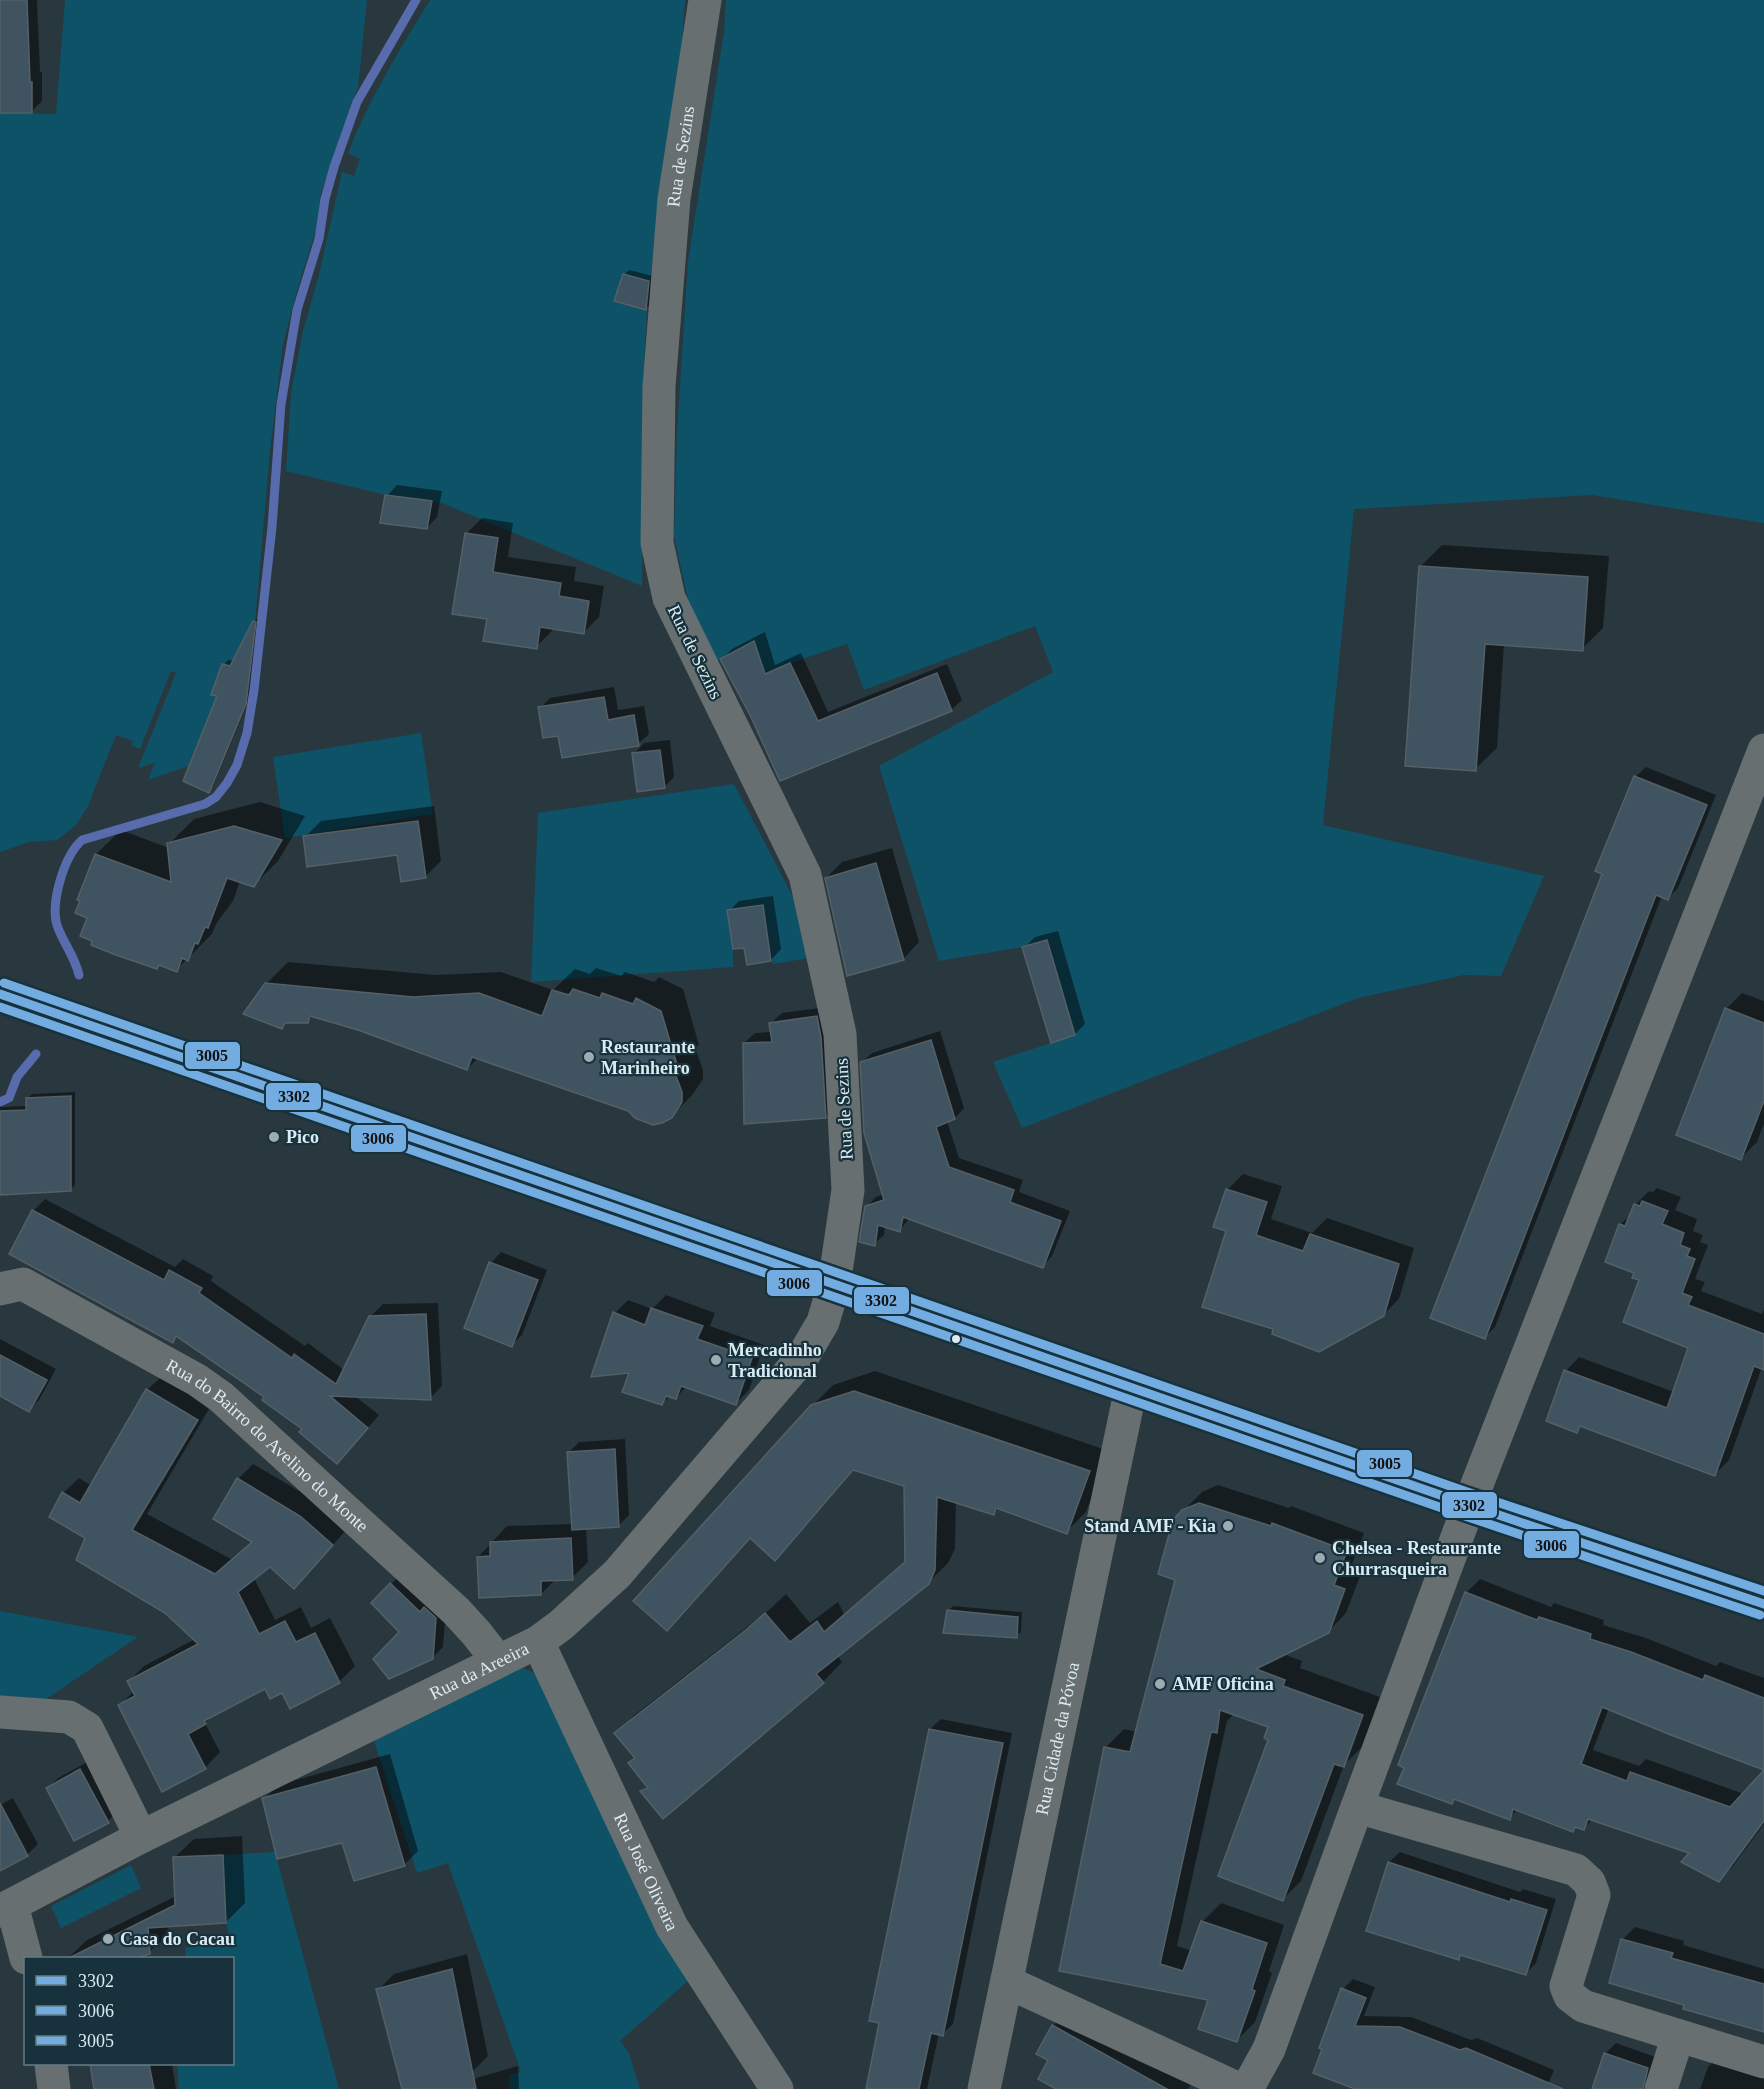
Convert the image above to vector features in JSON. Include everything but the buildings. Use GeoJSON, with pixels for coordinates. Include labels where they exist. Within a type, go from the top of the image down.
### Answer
{"type":"FeatureCollection","features":[{"type":"Feature","properties":{"kind":"main road"},"geometry":{"type":"LineString","coordinates":[[0,994],[1469,1505],[1764,1604]]}},
{"type":"Feature","properties":{"kind":"street","name":"Rua de Sezins"},"geometry":{"type":"LineString","coordinates":[[705,0],[674,199],[659,386],[657,543],[669,598],[805,875],[840,1034],[848,1190],[834,1285]]}},
{"type":"Feature","properties":{"kind":"street"},"geometry":{"type":"LineString","coordinates":[[1247,2089],[1269,2049],[1469,1505],[1764,750]]}},
{"type":"Feature","properties":{"kind":"street","name":"Rua do Bairro do Avelino do Monte"},"geometry":{"type":"LineString","coordinates":[[0,1289],[23,1284],[197,1380],[221,1397],[456,1611],[498,1661]]}},
{"type":"Feature","properties":{"kind":"street","name":"Rua da Areeira"},"geometry":{"type":"LineString","coordinates":[[6,1908],[141,1837],[538,1642],[561,1625],[618,1574],[802,1358],[823,1322],[834,1285]]}},
{"type":"Feature","properties":{"kind":"street","name":"Rua Cidade da Póvoa"},"geometry":{"type":"LineString","coordinates":[[984,2089],[1131,1388]]}},
{"type":"Feature","properties":{"kind":"street","name":"Rua José Oliveira"},"geometry":{"type":"LineString","coordinates":[[538,1642],[672,1927],[777,2089]]}},
{"type":"Feature","properties":{"kind":"street"},"geometry":{"type":"LineString","coordinates":[[0,1712],[69,1717],[87,1728],[141,1837]]}},
{"type":"Feature","properties":{"kind":"street"},"geometry":{"type":"LineString","coordinates":[[1357,1807],[1576,1870],[1589,1882],[1594,1895],[1566,1986],[1570,1996],[1583,2006],[1764,2062]]}},
{"type":"Feature","properties":{"kind":"street"},"geometry":{"type":"LineString","coordinates":[[6,1908],[25,1957]]}},
{"type":"Feature","properties":{"kind":"street"},"geometry":{"type":"LineString","coordinates":[[1007,1982],[1239,2089]]}},
{"type":"Feature","properties":{"kind":"street"},"geometry":{"type":"LineString","coordinates":[[1661,2089],[1678,2036]]}},
{"type":"Feature","properties":{"kind":"street"},"geometry":{"type":"LineString","coordinates":[[51,2065],[54,2089]]}},
{"type":"Feature","properties":{"kind":"shaded area"},"geometry":{"type":"Polygon","coordinates":[[[65,0],[367,0],[358,87],[321,193],[317,226],[283,344],[270,450],[252,658],[230,666],[222,664],[212,695],[217,696],[188,766],[148,780],[155,763],[138,768],[176,673],[171,671],[140,749],[132,746],[133,741],[116,735],[87,808],[76,825],[57,840],[29,842],[0,852],[0,113],[56,114],[65,0]]]}},
{"type":"Feature","properties":{"kind":"shaded area"},"geometry":{"type":"Polygon","coordinates":[[[430,0],[685,0],[680,72],[665,152],[650,281],[623,274],[615,301],[647,311],[643,386],[642,586],[442,503],[390,496],[286,471],[291,393],[303,331],[319,275],[342,172],[354,176],[360,159],[348,153],[356,133],[386,75],[430,0]]]}},
{"type":"Feature","properties":{"kind":"shaded area"},"geometry":{"type":"Polygon","coordinates":[[[726,0],[1764,0],[1764,523],[1592,495],[1354,509],[1323,825],[1544,876],[1501,976],[1464,975],[1358,998],[1022,1128],[993,1062],[1075,1035],[1047,941],[939,961],[879,766],[1053,672],[1035,626],[864,690],[847,644],[764,672],[754,642],[713,662],[691,613],[674,536],[677,433],[688,262],[724,32],[726,0]]]}},
{"type":"Feature","properties":{"kind":"shaded area"},"geometry":{"type":"Polygon","coordinates":[[[421,733],[433,814],[285,838],[273,757],[421,733]]]}},
{"type":"Feature","properties":{"kind":"shaded area"},"geometry":{"type":"Polygon","coordinates":[[[734,784],[792,895],[809,958],[773,964],[763,906],[727,911],[733,949],[733,967],[531,982],[538,813],[734,784]]]}},
{"type":"Feature","properties":{"kind":"shaded area"},"geometry":{"type":"Polygon","coordinates":[[[0,1611],[138,1637],[43,1701],[0,1699],[0,1611]]]}},
{"type":"Feature","properties":{"kind":"shaded area"},"geometry":{"type":"Polygon","coordinates":[[[517,1666],[540,1675],[689,1980],[620,2041],[629,2053],[640,2089],[509,2089],[509,2075],[521,2072],[448,1863],[417,1873],[374,1741],[517,1666]]]}},
{"type":"Feature","properties":{"kind":"shaded area"},"geometry":{"type":"Polygon","coordinates":[[[275,1852],[339,2089],[179,2089],[177,2065],[234,2065],[234,1957],[186,1957],[185,1948],[230,1938],[226,1923],[223,1855],[275,1852]]]}},
{"type":"Feature","properties":{"kind":"shaded area"},"geometry":{"type":"Polygon","coordinates":[[[131,1865],[141,1888],[61,1928],[51,1906],[131,1865]]]}},
{"type":"Feature","properties":{"kind":"waterway"},"geometry":{"type":"LineString","coordinates":[[79,975],[58,928],[55,907],[60,881],[75,847],[82,840],[205,804],[216,797],[237,765],[247,733],[254,690],[272,527],[281,404],[297,310],[319,239],[325,199],[334,167],[357,102],[416,0]]}},
{"type":"Feature","properties":{"kind":"waterway"},"geometry":{"type":"LineString","coordinates":[[0,1102],[9,1098],[17,1077],[36,1054]]}},
{"type":"Feature","properties":{"kind":"transit line","name":"3005"},"geometry":{"type":"LineString","coordinates":[[4,983],[1473,1494],[1764,1591]]}},
{"type":"Feature","properties":{"kind":"transit line","name":"3302"},"geometry":{"type":"LineString","coordinates":[[0,994],[1469,1505],[1764,1604]]}},
{"type":"Feature","properties":{"kind":"transit line","name":"3006"},"geometry":{"type":"LineString","coordinates":[[0,1007],[1465,1516],[1760,1615]]}},
{"type":"Feature","properties":{"kind":"place","name":"Restaurante Marinheiro"},"geometry":{"type":"Point","coordinates":[589,1057]}},
{"type":"Feature","properties":{"kind":"place","name":"Pico"},"geometry":{"type":"Point","coordinates":[274,1137]}},
{"type":"Feature","properties":{"kind":"place","name":"Mercadinho Tradicional"},"geometry":{"type":"Point","coordinates":[716,1360]}},
{"type":"Feature","properties":{"kind":"place","name":"Stand AMF - Kia"},"geometry":{"type":"Point","coordinates":[1228,1526]}},
{"type":"Feature","properties":{"kind":"place","name":"Chelsea - Restaurante Churrasqueira"},"geometry":{"type":"Point","coordinates":[1320,1558]}},
{"type":"Feature","properties":{"kind":"place","name":"AMF Oficina"},"geometry":{"type":"Point","coordinates":[1160,1684]}},
{"type":"Feature","properties":{"kind":"place","name":"Casa do Cacau"},"geometry":{"type":"Point","coordinates":[108,1939]}}]}
